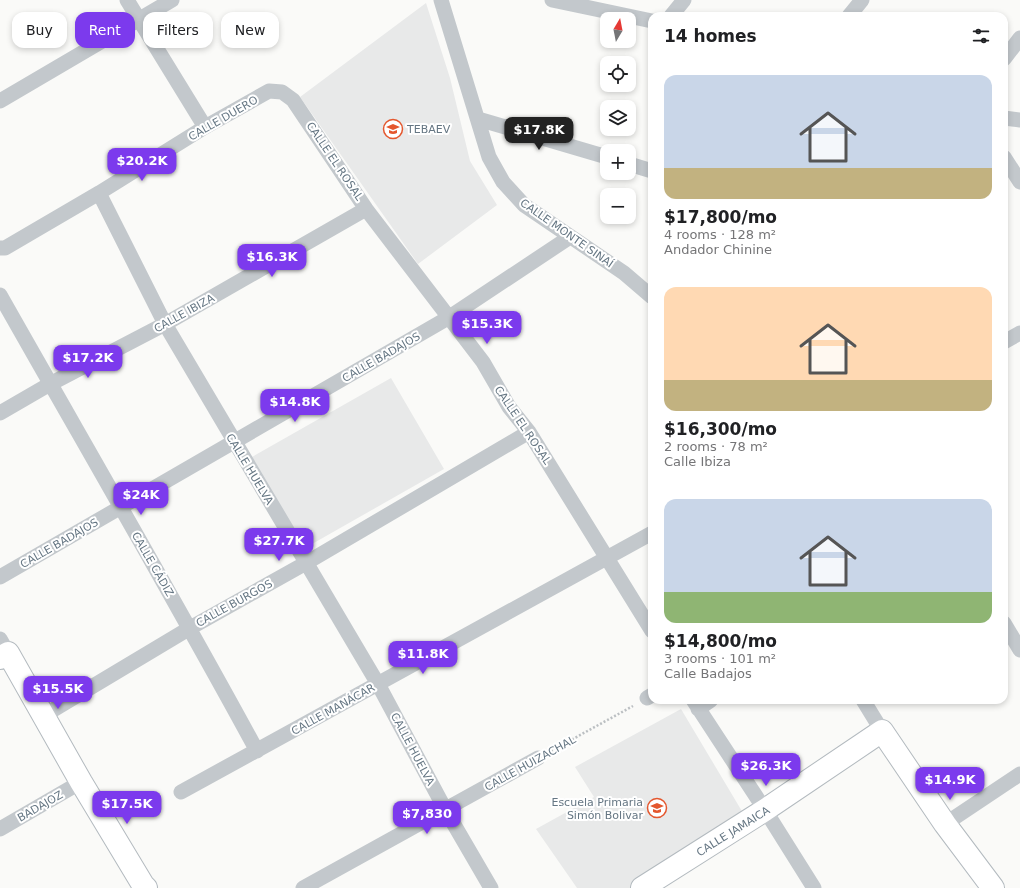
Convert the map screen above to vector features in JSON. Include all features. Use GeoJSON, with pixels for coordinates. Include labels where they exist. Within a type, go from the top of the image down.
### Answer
{"type":"FeatureCollection","features":[{"type":"Feature","properties":{"kind":"main road"},"geometry":{"type":"LineString","coordinates":[[3,650],[146,888]]}},
{"type":"Feature","properties":{"kind":"main road"},"geometry":{"type":"LineString","coordinates":[[882,731],[946,824],[993,888]]}},
{"type":"Feature","properties":{"kind":"main road","name":"CALLE JAMAICA"},"geometry":{"type":"LineString","coordinates":[[642,888],[765,810],[882,731]]}},
{"type":"Feature","properties":{"kind":"street"},"geometry":{"type":"LineString","coordinates":[[127,0],[205,127]]}},
{"type":"Feature","properties":{"kind":"street"},"geometry":{"type":"LineString","coordinates":[[0,101],[172,0]]}},
{"type":"Feature","properties":{"kind":"street","name":"CALLE MONTE SINAÍ"},"geometry":{"type":"LineString","coordinates":[[441,0],[489,157],[503,182],[524,205],[624,273],[648,294]]}},
{"type":"Feature","properties":{"kind":"street"},"geometry":{"type":"LineString","coordinates":[[552,0],[648,20]]}},
{"type":"Feature","properties":{"kind":"street"},"geometry":{"type":"LineString","coordinates":[[674,12],[684,0]]}},
{"type":"Feature","properties":{"kind":"street"},"geometry":{"type":"LineString","coordinates":[[852,12],[862,0]]}},
{"type":"Feature","properties":{"kind":"street"},"geometry":{"type":"LineString","coordinates":[[1008,53],[1020,38]]}},
{"type":"Feature","properties":{"kind":"street","name":"CALLE DUERO"},"geometry":{"type":"LineString","coordinates":[[0,248],[5,248],[99,193],[205,127],[269,91],[282,92]]}},
{"type":"Feature","properties":{"kind":"street","name":"CALLE EL ROSAL"},"geometry":{"type":"LineString","coordinates":[[282,92],[293,100],[366,209],[483,362],[508,407],[529,432],[648,624]]}},
{"type":"Feature","properties":{"kind":"street"},"geometry":{"type":"LineString","coordinates":[[1008,118],[1020,120]]}},
{"type":"Feature","properties":{"kind":"street"},"geometry":{"type":"LineString","coordinates":[[478,119],[600,156]]}},
{"type":"Feature","properties":{"kind":"street"},"geometry":{"type":"LineString","coordinates":[[1008,162],[1020,182]]}},
{"type":"Feature","properties":{"kind":"street"},"geometry":{"type":"LineString","coordinates":[[636,166],[648,170]]}},
{"type":"Feature","properties":{"kind":"street","name":"CALLE HUELVA"},"geometry":{"type":"LineString","coordinates":[[99,193],[165,324],[378,684],[445,809],[491,888]]}},
{"type":"Feature","properties":{"kind":"street","name":"CALLE IBIZA"},"geometry":{"type":"LineString","coordinates":[[0,412],[165,324],[366,209]]}},
{"type":"Feature","properties":{"kind":"street","name":"CALLE BADAJOS"},"geometry":{"type":"LineString","coordinates":[[0,577],[448,318],[570,237]]}},
{"type":"Feature","properties":{"kind":"street","name":"CALLE CÁDIZ"},"geometry":{"type":"LineString","coordinates":[[0,296],[190,628],[257,751]]}},
{"type":"Feature","properties":{"kind":"street"},"geometry":{"type":"LineString","coordinates":[[1008,340],[1020,333]]}},
{"type":"Feature","properties":{"kind":"street","name":"CALLE BURGOS"},"geometry":{"type":"LineString","coordinates":[[43,716],[190,628],[306,563],[529,432]]}},
{"type":"Feature","properties":{"kind":"street","name":"CALLE MANÁCAR"},"geometry":{"type":"LineString","coordinates":[[181,792],[648,534]]}},
{"type":"Feature","properties":{"kind":"street"},"geometry":{"type":"LineString","coordinates":[[1008,629],[1020,650]]}},
{"type":"Feature","properties":{"kind":"street"},"geometry":{"type":"LineString","coordinates":[[696,704],[814,888]]}},
{"type":"Feature","properties":{"kind":"street"},"geometry":{"type":"LineString","coordinates":[[865,704],[882,731]]}},
{"type":"Feature","properties":{"kind":"street","name":"CALLE HUIZACHAL"},"geometry":{"type":"LineString","coordinates":[[303,888],[538,758]]}},
{"type":"Feature","properties":{"kind":"street"},"geometry":{"type":"LineString","coordinates":[[946,824],[1020,774]]}},
{"type":"Feature","properties":{"kind":"street","name":"BADAJOZ"},"geometry":{"type":"LineString","coordinates":[[0,829],[81,782]]}},
{"type":"Feature","properties":{"kind":"path","name":"CALLE HUIZACHAL"},"geometry":{"type":"LineString","coordinates":[[538,758],[648,697]]}},
{"type":"Feature","properties":{"kind":"shaded area","name":"TEBAEV"},"geometry":{"type":"Polygon","coordinates":[[[426,3],[450,78],[470,161],[497,205],[418,264],[300,97],[426,3]]]}},
{"type":"Feature","properties":{"kind":"shaded area"},"geometry":{"type":"Polygon","coordinates":[[[391,378],[444,469],[305,548],[252,457],[391,378]]]}},
{"type":"Feature","properties":{"kind":"shaded area","name":"Escuela Primaria Simón Bolivar"},"geometry":{"type":"Polygon","coordinates":[[[681,709],[746,818],[637,888],[577,888],[536,829],[594,797],[575,767],[681,709]]]}},
{"type":"Feature","properties":{"kind":"place","name":"TEBAEV"},"geometry":{"type":"Point","coordinates":[393,129]}},
{"type":"Feature","properties":{"kind":"place","name":"Escuela Primaria Simón Bolivar"},"geometry":{"type":"Point","coordinates":[657,808]}}]}
